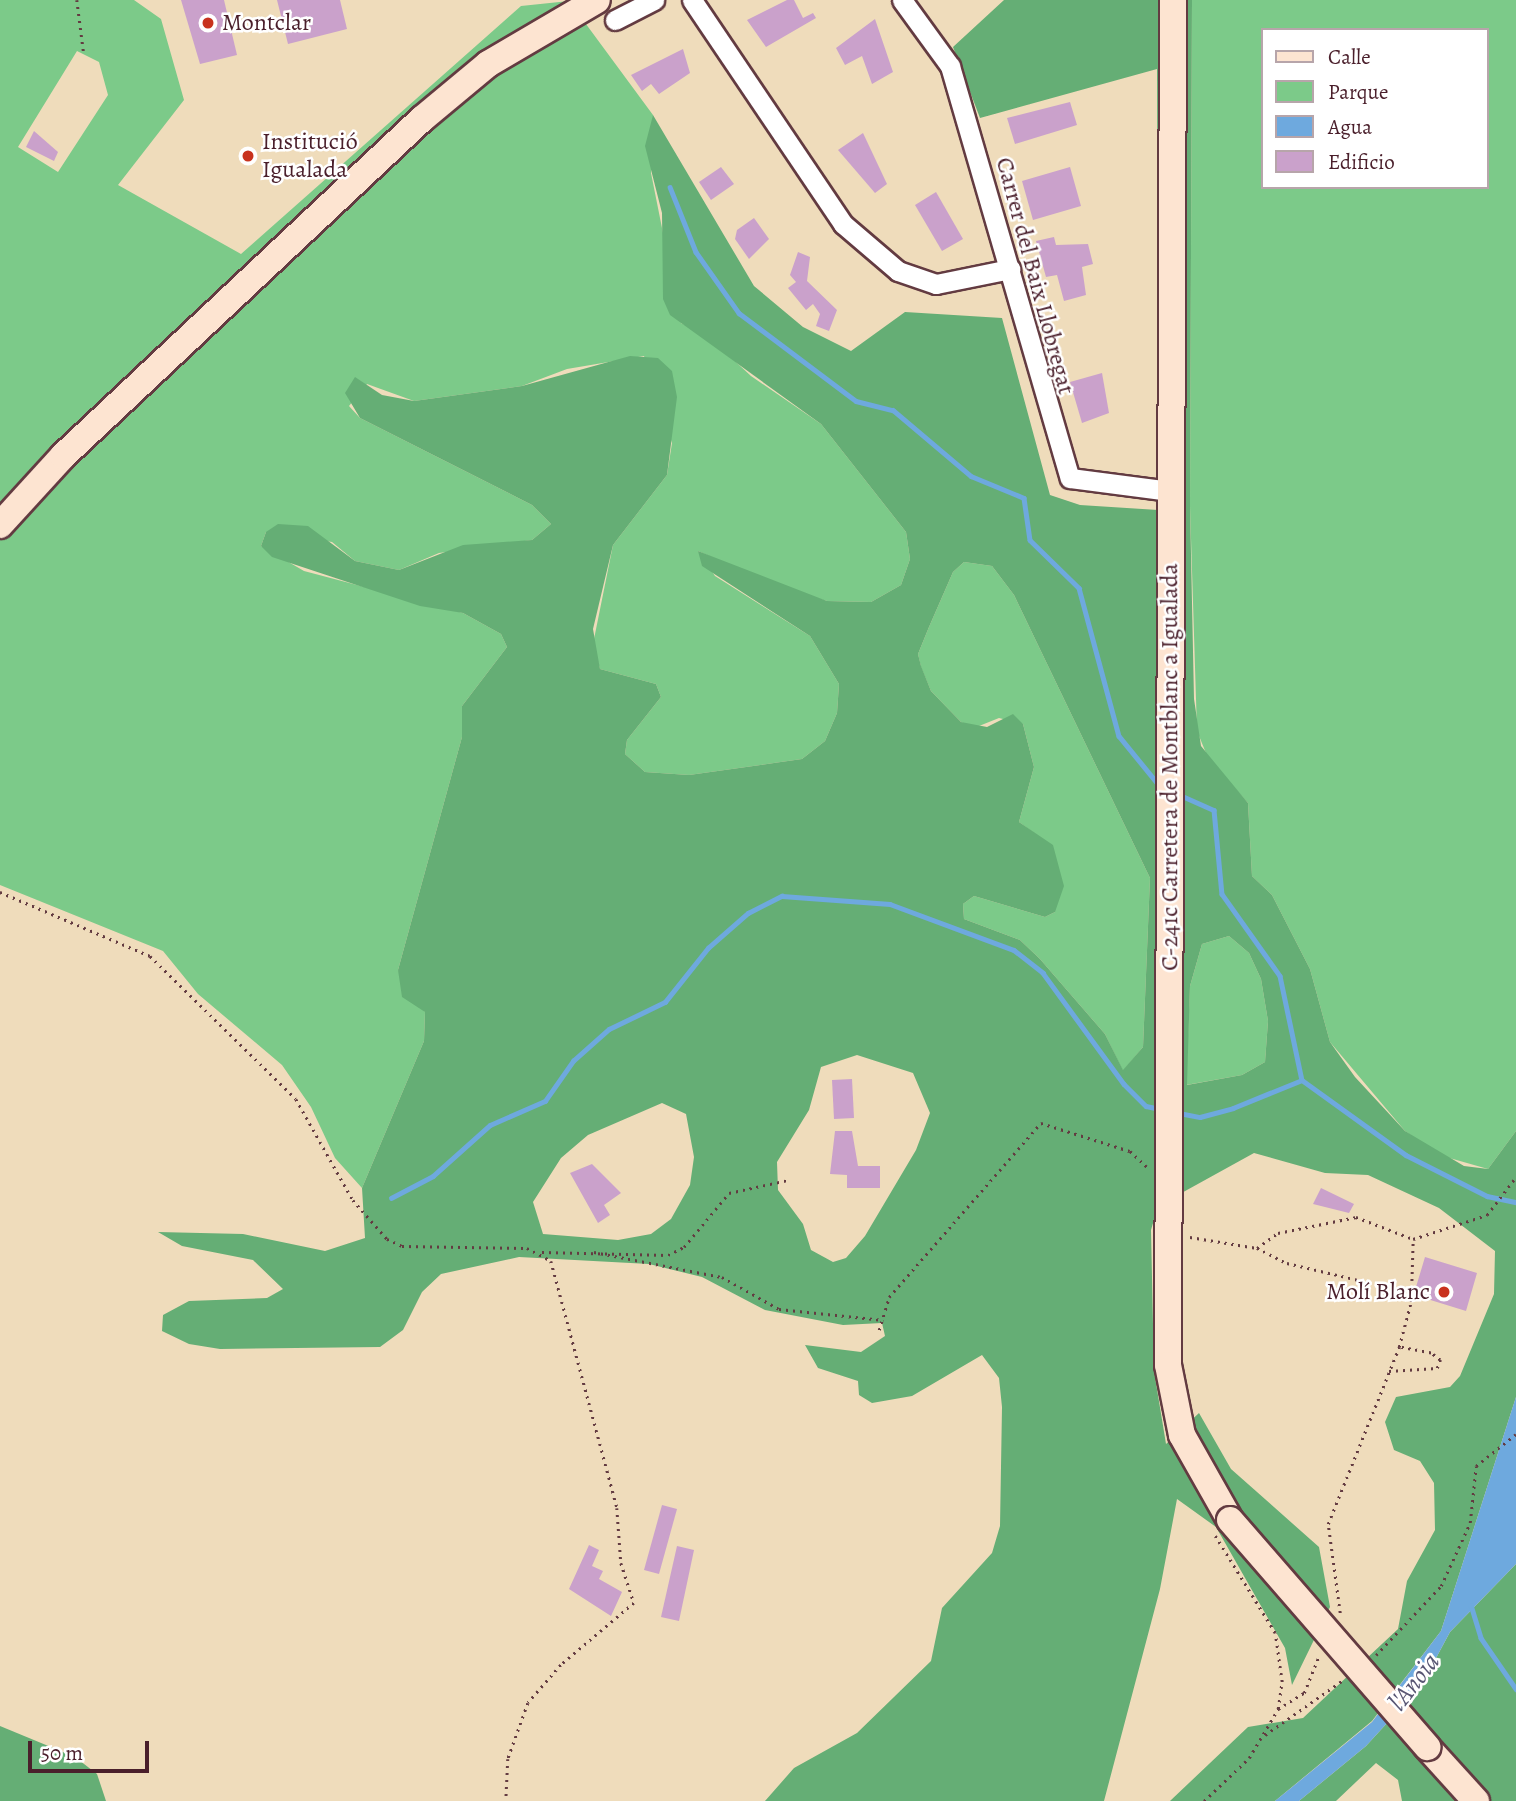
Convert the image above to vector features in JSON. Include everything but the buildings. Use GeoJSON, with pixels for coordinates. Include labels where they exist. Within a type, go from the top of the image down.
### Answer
{"type":"FeatureCollection","features":[{"type":"Feature","properties":{"kind":"main road"},"geometry":{"type":"LineString","coordinates":[[0,525],[63,456],[422,119],[488,64],[597,0]]}},
{"type":"Feature","properties":{"kind":"main road","name":"C-241c Carretera de Montblanc a Igualada"},"geometry":{"type":"LineString","coordinates":[[1173,0],[1168,1365],[1175,1413],[1222,1527],[1476,1801]]}},
{"type":"Feature","properties":{"kind":"street"},"geometry":{"type":"LineString","coordinates":[[615,20],[654,0]]}},
{"type":"Feature","properties":{"kind":"street"},"geometry":{"type":"LineString","coordinates":[[692,0],[843,224],[898,271],[936,284],[1010,269]]}},
{"type":"Feature","properties":{"kind":"street","name":"Carrer del Baix Llobregat"},"geometry":{"type":"LineString","coordinates":[[902,0],[950,66],[1070,478],[1170,491]]}},
{"type":"Feature","properties":{"kind":"path"},"geometry":{"type":"LineString","coordinates":[[77,0],[84,55]]}},
{"type":"Feature","properties":{"kind":"path"},"geometry":{"type":"LineString","coordinates":[[0,892],[150,956],[296,1098],[354,1200],[387,1239],[402,1246],[485,1244],[542,1252],[668,1255],[684,1247],[729,1193],[788,1180]]}},
{"type":"Feature","properties":{"kind":"path"},"geometry":{"type":"LineString","coordinates":[[879,1330],[890,1297],[1041,1123],[1130,1152],[1168,1186]]}},
{"type":"Feature","properties":{"kind":"path"},"geometry":{"type":"LineString","coordinates":[[1257,1248],[1278,1233],[1356,1217],[1413,1238],[1434,1227],[1474,1220],[1494,1206],[1516,1177]]}},
{"type":"Feature","properties":{"kind":"path"},"geometry":{"type":"LineString","coordinates":[[1169,1233],[1257,1248],[1287,1263],[1375,1284]]}},
{"type":"Feature","properties":{"kind":"path"},"geometry":{"type":"LineString","coordinates":[[1338,1620],[1340,1585],[1328,1524],[1399,1347],[1410,1303],[1413,1238]]}},
{"type":"Feature","properties":{"kind":"path"},"geometry":{"type":"LineString","coordinates":[[506,1801],[510,1751],[528,1703],[561,1665],[634,1603],[621,1563],[617,1508],[560,1284],[542,1252]]}},
{"type":"Feature","properties":{"kind":"path"},"geometry":{"type":"LineString","coordinates":[[594,1252],[722,1277],[779,1309],[883,1320]]}},
{"type":"Feature","properties":{"kind":"path"},"geometry":{"type":"LineString","coordinates":[[1389,1371],[1437,1368],[1440,1360],[1431,1353],[1399,1347]]}},
{"type":"Feature","properties":{"kind":"path"},"geometry":{"type":"LineString","coordinates":[[1373,1657],[1441,1586],[1470,1523],[1476,1465],[1516,1434]]}},
{"type":"Feature","properties":{"kind":"path"},"geometry":{"type":"LineString","coordinates":[[1222,1527],[1275,1633],[1278,1709],[1265,1734]]}},
{"type":"Feature","properties":{"kind":"path"},"geometry":{"type":"LineString","coordinates":[[1278,1709],[1304,1693],[1323,1646]]}},
{"type":"Feature","properties":{"kind":"path"},"geometry":{"type":"LineString","coordinates":[[1204,1801],[1265,1734],[1346,1677]]}},
{"type":"Feature","properties":{"kind":"green space"},"geometry":{"type":"Polygon","coordinates":[[[0,0],[134,0],[161,19],[184,100],[118,185],[241,254],[521,6],[569,1],[653,115],[651,173],[681,323],[711,339],[751,376],[821,424],[906,532],[910,559],[901,585],[871,602],[827,601],[784,589],[698,551],[715,576],[810,636],[839,684],[837,713],[825,741],[802,759],[689,775],[645,772],[625,754],[627,740],[661,697],[656,684],[600,669],[593,644],[613,545],[667,475],[672,443],[644,356],[567,369],[522,386],[414,401],[367,384],[349,406],[360,418],[532,505],[551,524],[532,540],[439,553],[399,570],[355,561],[332,542],[266,532],[261,546],[304,571],[463,613],[501,634],[507,647],[462,706],[462,737],[398,970],[425,1012],[424,1041],[362,1188],[335,1158],[311,1107],[282,1065],[198,994],[163,951],[0,885],[0,0]],[[77,51],[18,147],[58,172],[108,95],[99,62],[77,51]]]}},
{"type":"Feature","properties":{"kind":"green space"},"geometry":{"type":"Polygon","coordinates":[[[1004,0],[1192,0],[1190,506],[1194,699],[1201,746],[1248,803],[1252,876],[1272,895],[1310,969],[1330,1042],[1355,1077],[1405,1131],[1464,1166],[1488,1169],[1516,1131],[1516,1397],[1441,1631],[1372,1721],[1275,1801],[1170,1801],[1248,1727],[1303,1718],[1398,1629],[1407,1581],[1435,1530],[1434,1483],[1420,1461],[1394,1450],[1385,1422],[1396,1397],[1450,1387],[1460,1376],[1494,1294],[1495,1251],[1439,1208],[1368,1175],[1325,1173],[1254,1153],[1158,1206],[1151,1230],[1154,1371],[1166,1444],[1199,1413],[1231,1469],[1319,1547],[1330,1607],[1292,1685],[1285,1648],[1216,1527],[1177,1499],[1160,1589],[1104,1801],[765,1801],[794,1768],[857,1733],[931,1661],[942,1608],[992,1553],[1000,1526],[1002,1407],[999,1378],[982,1355],[912,1396],[872,1403],[859,1395],[858,1381],[818,1368],[805,1345],[861,1352],[885,1336],[882,1323],[843,1325],[765,1310],[702,1277],[649,1264],[519,1257],[441,1274],[422,1292],[403,1330],[380,1347],[220,1349],[189,1344],[162,1331],[163,1315],[189,1301],[267,1298],[283,1289],[253,1260],[182,1246],[158,1232],[243,1234],[325,1251],[365,1238],[362,1188],[424,1041],[425,1012],[402,997],[398,970],[462,737],[462,706],[507,647],[501,634],[463,613],[420,606],[272,557],[261,546],[266,532],[278,524],[308,526],[355,561],[399,570],[463,545],[532,540],[551,524],[532,505],[360,418],[345,393],[355,377],[382,395],[414,401],[522,386],[630,356],[658,358],[672,371],[677,397],[667,475],[613,545],[593,629],[600,669],[656,684],[661,697],[627,740],[625,754],[645,772],[689,775],[802,759],[825,741],[837,713],[839,684],[810,636],[702,566],[698,551],[827,601],[871,602],[901,585],[910,559],[906,532],[821,424],[670,315],[663,299],[662,213],[645,146],[653,115],[754,286],[803,327],[851,351],[905,312],[1002,318],[1050,495],[1080,505],[1158,510],[1157,69],[980,118],[953,47],[1004,0]],[[964,562],[953,572],[918,654],[921,666],[931,691],[961,722],[987,727],[1013,714],[1023,724],[1034,767],[1019,822],[1053,845],[1064,886],[1055,912],[1045,917],[974,896],[963,904],[964,919],[1020,940],[1105,1034],[1123,1070],[1143,1047],[1150,878],[1014,595],[992,566],[964,562]],[[1229,936],[1202,944],[1190,986],[1187,1085],[1242,1075],[1265,1062],[1268,1021],[1261,979],[1249,953],[1229,936]],[[857,1055],[821,1067],[809,1110],[777,1162],[778,1190],[803,1224],[811,1250],[833,1262],[846,1258],[865,1236],[916,1150],[930,1113],[913,1073],[857,1055]],[[662,1103],[588,1135],[561,1158],[533,1202],[543,1234],[618,1240],[651,1234],[671,1219],[690,1185],[694,1157],[686,1114],[662,1103]]]}},
{"type":"Feature","properties":{"kind":"green space"},"geometry":{"type":"Polygon","coordinates":[[[1192,0],[1516,0],[1516,1131],[1488,1169],[1439,1155],[1405,1131],[1330,1042],[1310,969],[1272,895],[1252,876],[1248,803],[1208,758],[1197,731],[1190,506],[1192,0]]]}},
{"type":"Feature","properties":{"kind":"green space"},"geometry":{"type":"Polygon","coordinates":[[[964,562],[992,566],[1014,595],[1150,878],[1143,1047],[1123,1071],[1105,1034],[1040,959],[1020,940],[964,919],[963,904],[974,896],[1045,917],[1055,912],[1041,838],[1019,822],[1034,767],[1023,724],[999,718],[974,728],[961,722],[931,691],[921,667],[918,654],[929,627],[953,572],[964,562]]]}},
{"type":"Feature","properties":{"kind":"green space"},"geometry":{"type":"Polygon","coordinates":[[[1229,936],[1249,953],[1261,979],[1268,1021],[1265,1062],[1242,1075],[1186,1085],[1190,986],[1202,944],[1229,936]]]}},
{"type":"Feature","properties":{"kind":"green space"},"geometry":{"type":"Polygon","coordinates":[[[1516,1564],[1516,1801],[1402,1801],[1398,1780],[1376,1763],[1336,1801],[1299,1801],[1366,1746],[1421,1686],[1450,1632],[1516,1564]]]}},
{"type":"Feature","properties":{"kind":"green space"},"geometry":{"type":"Polygon","coordinates":[[[0,1726],[75,1757],[97,1774],[106,1801],[0,1801],[0,1726]]]}},
{"type":"Feature","properties":{"kind":"water","name":"l'Anoia"},"geometry":{"type":"Polygon","coordinates":[[[1516,1397],[1516,1564],[1450,1632],[1421,1686],[1366,1746],[1299,1801],[1275,1801],[1372,1722],[1441,1631],[1516,1397]]]}},
{"type":"Feature","properties":{"kind":"waterway"},"geometry":{"type":"LineString","coordinates":[[670,187],[696,252],[739,313],[856,401],[893,410],[971,476],[1024,498],[1030,540],[1079,588],[1119,736],[1159,785]]}},
{"type":"Feature","properties":{"kind":"waterway"},"geometry":{"type":"LineString","coordinates":[[1180,795],[1214,810],[1222,894],[1280,976],[1302,1080]]}},
{"type":"Feature","properties":{"kind":"waterway"},"geometry":{"type":"LineString","coordinates":[[391,1198],[433,1176],[490,1125],[545,1101],[573,1061],[609,1029],[665,1002],[708,948],[748,913],[782,896],[890,904],[1014,950],[1043,973],[1124,1084],[1146,1106],[1160,1109]]}},
{"type":"Feature","properties":{"kind":"waterway"},"geometry":{"type":"LineString","coordinates":[[1179,1113],[1200,1117],[1233,1108],[1302,1080],[1406,1155],[1487,1196],[1516,1202]]}},
{"type":"Feature","properties":{"kind":"waterway"},"geometry":{"type":"LineString","coordinates":[[1471,1605],[1481,1638],[1516,1689]]}},
{"type":"Feature","properties":{"kind":"place","name":"Montclar"},"geometry":{"type":"Point","coordinates":[208,23]}},
{"type":"Feature","properties":{"kind":"place","name":"Institució Igualada"},"geometry":{"type":"Point","coordinates":[248,156]}},
{"type":"Feature","properties":{"kind":"place","name":"Molí Blanc"},"geometry":{"type":"Point","coordinates":[1444,1292]}}]}
